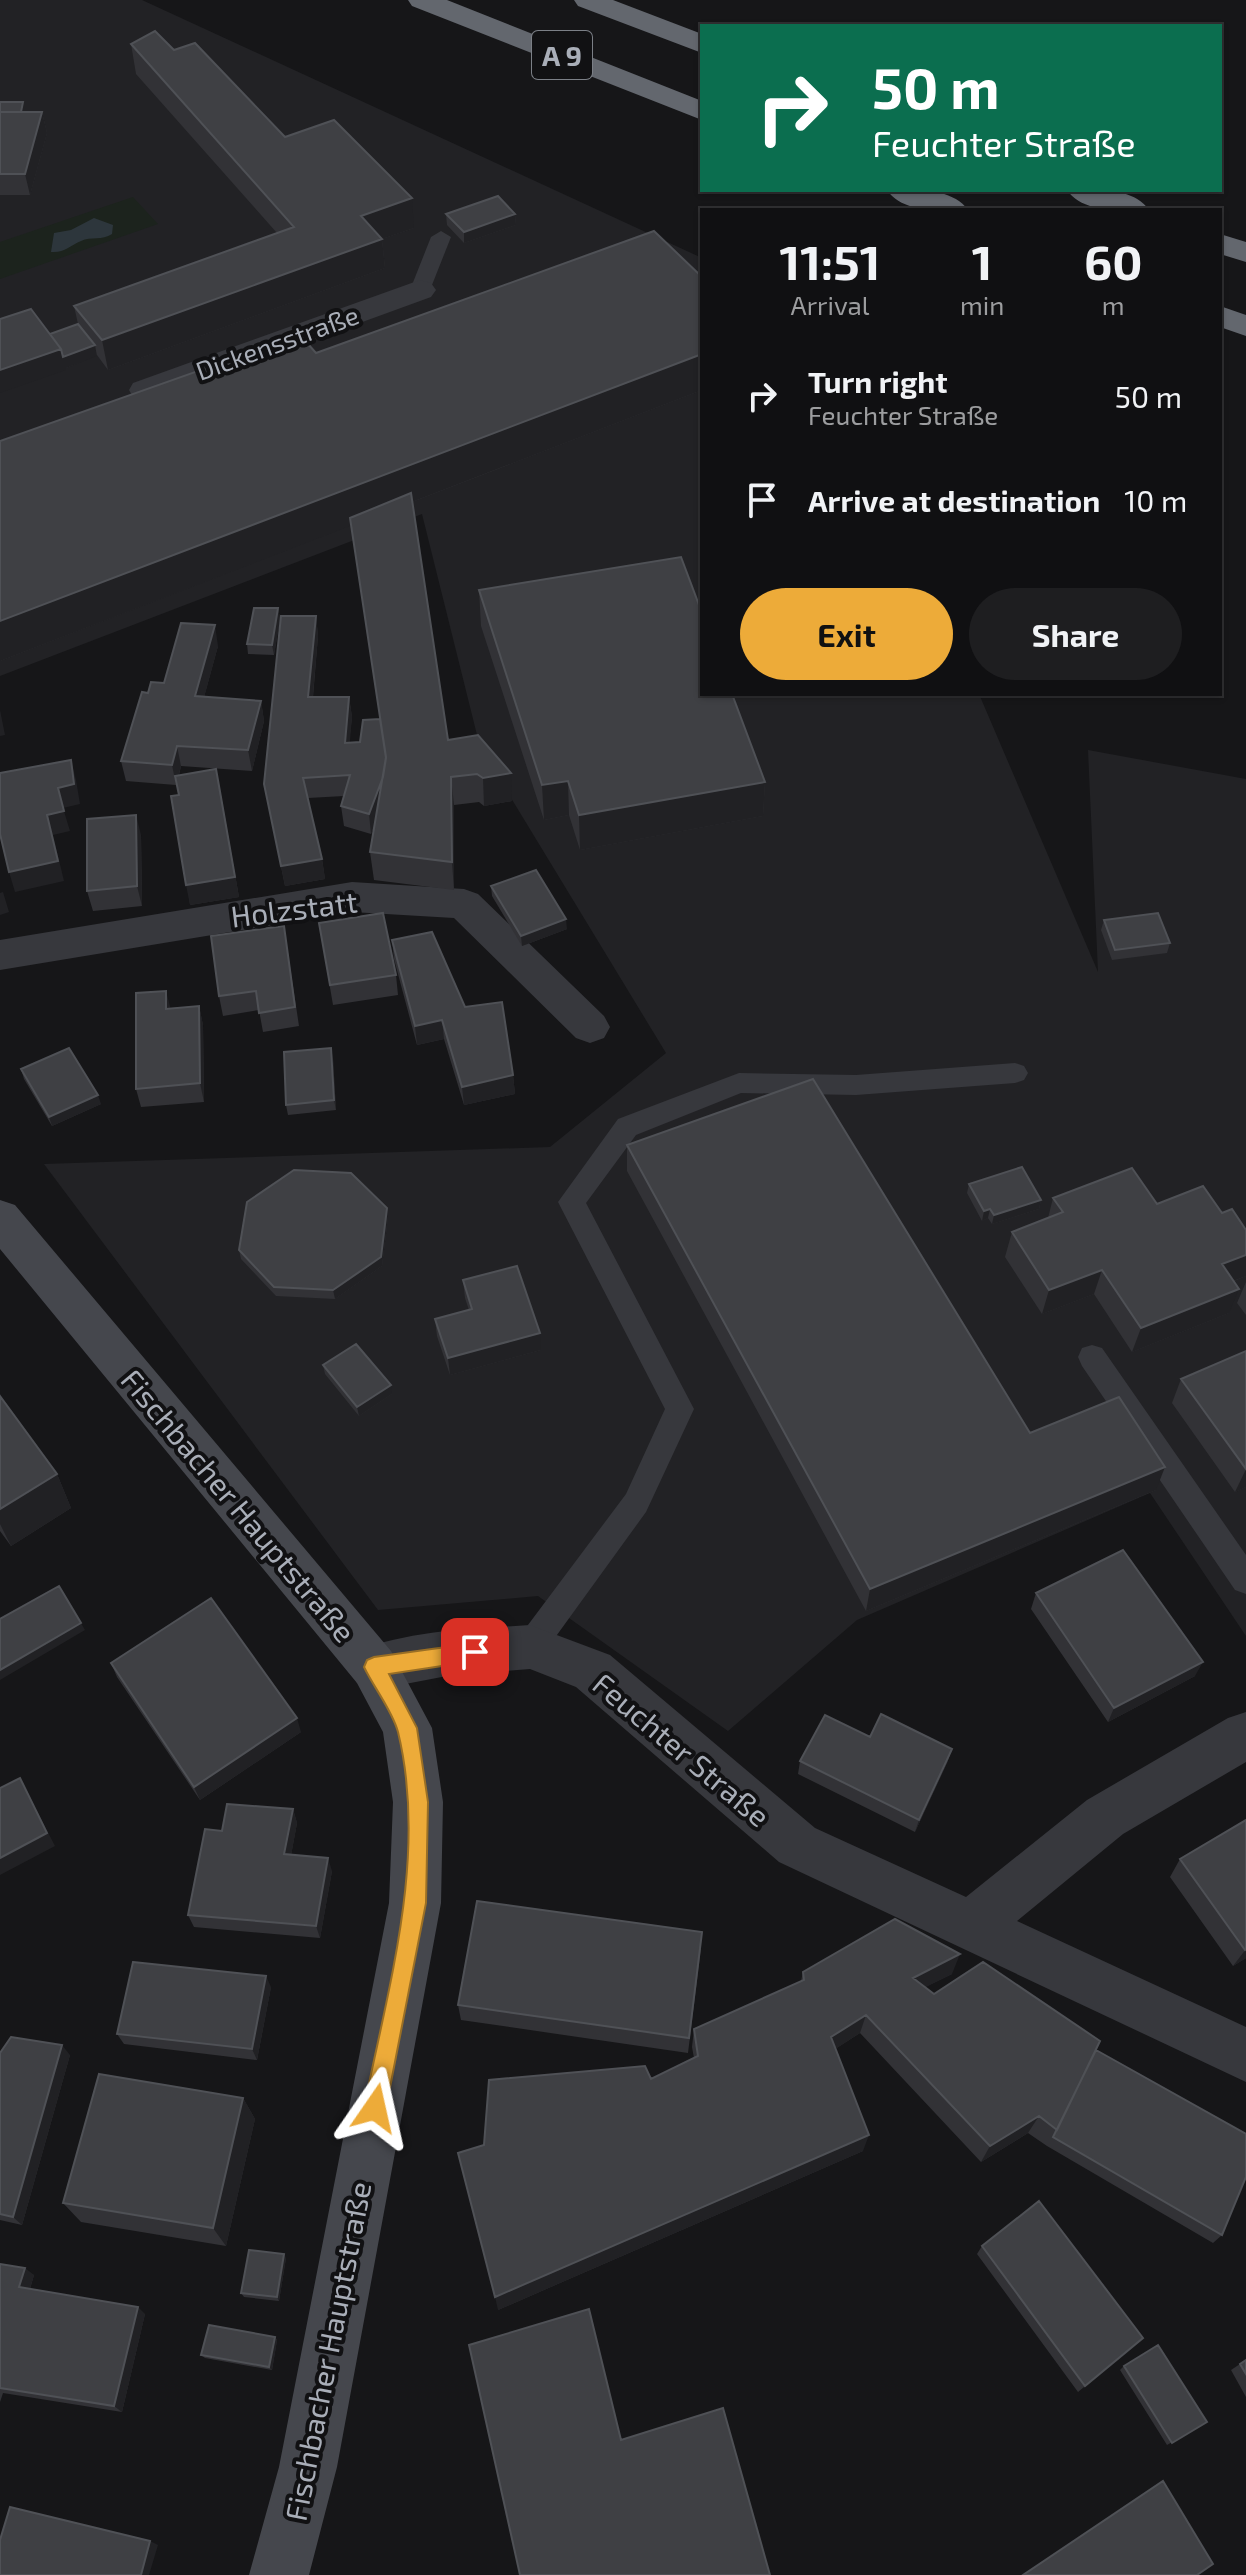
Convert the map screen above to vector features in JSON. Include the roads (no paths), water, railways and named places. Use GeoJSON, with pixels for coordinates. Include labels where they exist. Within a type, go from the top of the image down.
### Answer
{"type":"FeatureCollection","features":[{"type":"Feature","properties":{"kind":"highway","name":"A 9"},"geometry":{"type":"LineString","coordinates":[[422,0],[700,110]]}},
{"type":"Feature","properties":{"kind":"highway","name":"A 9"},"geometry":{"type":"LineString","coordinates":[[588,0],[700,43]]}},
{"type":"Feature","properties":{"kind":"highway"},"geometry":{"type":"LineString","coordinates":[[907,192],[948,208]]}},
{"type":"Feature","properties":{"kind":"highway"},"geometry":{"type":"LineString","coordinates":[[1087,192],[1129,208]]}},
{"type":"Feature","properties":{"kind":"highway"},"geometry":{"type":"LineString","coordinates":[[1222,244],[1246,253]]}},
{"type":"Feature","properties":{"kind":"highway"},"geometry":{"type":"LineString","coordinates":[[1222,317],[1246,326]]}},
{"type":"Feature","properties":{"kind":"main road","name":"Fischbacher Hauptstraße"},"geometry":{"type":"LineString","coordinates":[[0,1218],[374,1667],[407,1728],[418,1802],[415,1903],[308,2467],[279,2575]]}},
{"type":"Feature","properties":{"kind":"street","name":"Dickensstraße"},"geometry":{"type":"LineString","coordinates":[[120,399],[420,290]]}},
{"type":"Feature","properties":{"kind":"street","name":"Holzstatt"},"geometry":{"type":"LineString","coordinates":[[0,955],[352,897],[464,904],[590,1027]]}},
{"type":"Feature","properties":{"kind":"street","name":"Feuchter Straße"},"geometry":{"type":"LineString","coordinates":[[374,1667],[447,1654],[530,1647],[593,1671],[797,1845],[1246,2055]]}},
{"type":"Feature","properties":{"kind":"street"},"geometry":{"type":"LineString","coordinates":[[971,1926],[1105,1817],[1246,1735]]}},
{"type":"Feature","properties":{"kind":"lane"},"geometry":{"type":"LineString","coordinates":[[420,290],[441,237]]}},
{"type":"Feature","properties":{"kind":"lane"},"geometry":{"type":"LineString","coordinates":[[530,1647],[636,1503],[680,1409],[572,1202],[627,1127],[739,1083],[856,1085],[1015,1073]]}},
{"type":"Feature","properties":{"kind":"lane"},"geometry":{"type":"LineString","coordinates":[[1092,1357],[1246,1580]]}}]}
